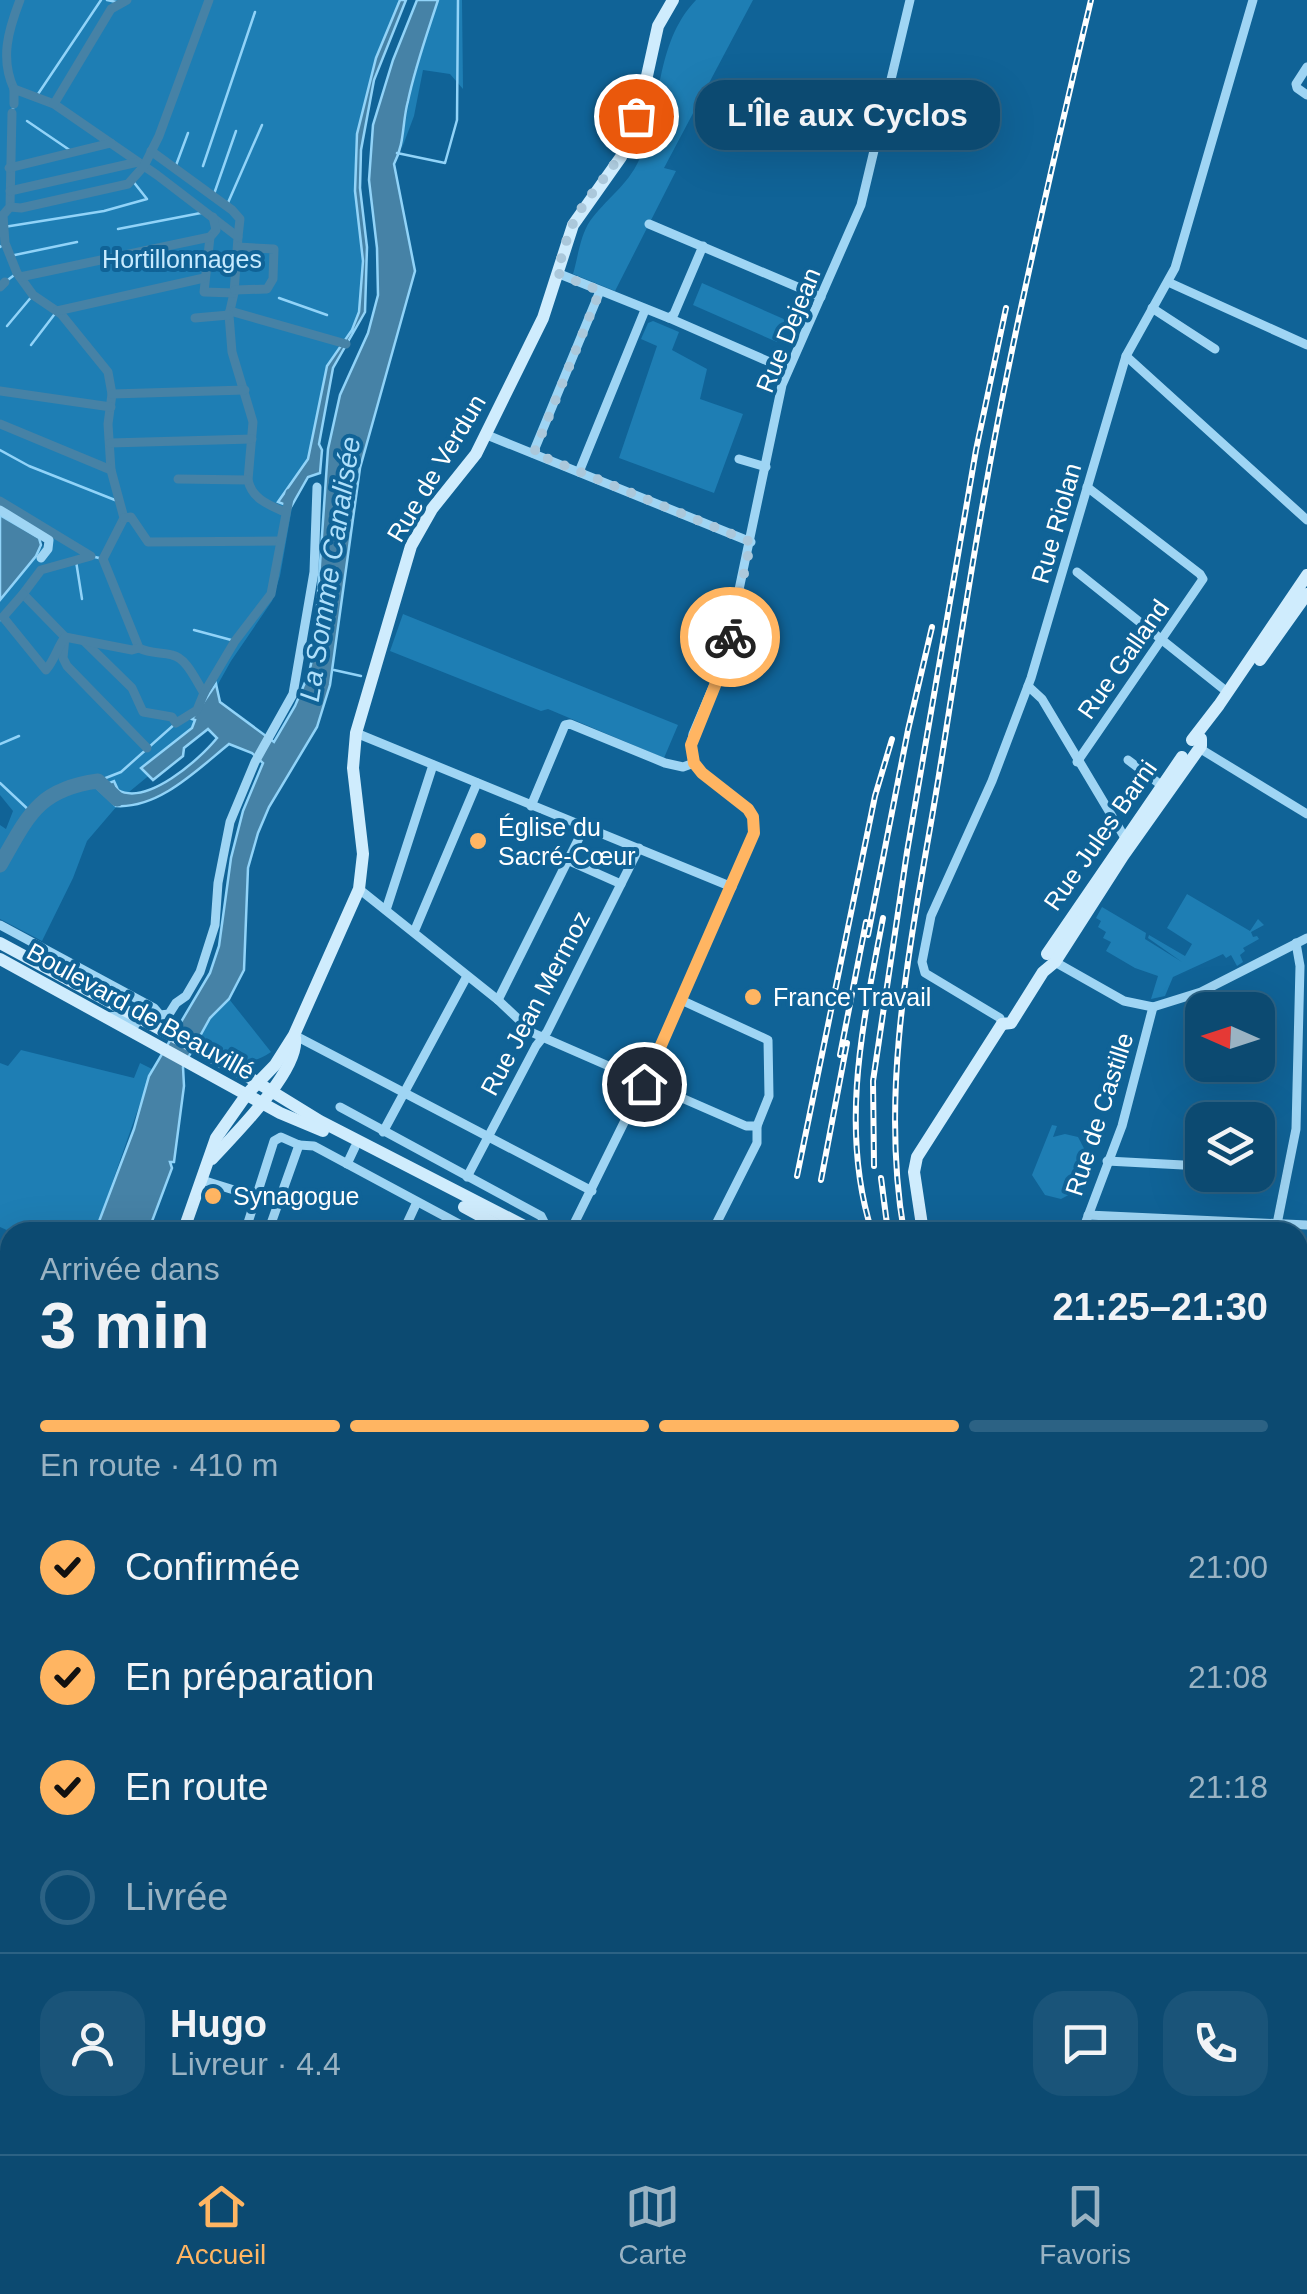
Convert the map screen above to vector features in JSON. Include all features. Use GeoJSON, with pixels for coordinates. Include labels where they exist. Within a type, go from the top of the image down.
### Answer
{"type":"FeatureCollection","features":[{"type":"Feature","properties":{"kind":"main road","name":"Rue de Verdun"},"geometry":{"type":"LineString","coordinates":[[187,1222],[216,1138],[247,1094],[276,1065],[294,1035],[360,889],[362,854],[353,768],[356,733],[411,546],[432,509],[469,466],[487,435],[543,318],[580,212],[622,157],[658,26],[673,0]]}},
{"type":"Feature","properties":{"kind":"main road","name":"Rue Jules Barni"},"geometry":{"type":"LineString","coordinates":[[922,1222],[914,1167],[926,1140],[1230,694],[1305,593],[1307,575]]}},
{"type":"Feature","properties":{"kind":"main road","name":"Rue Jules Barni"},"geometry":{"type":"LineString","coordinates":[[1051,960],[1125,838],[1161,785],[1197,744]]}},
{"type":"Feature","properties":{"kind":"main road","name":"Boulevard de Beauvillé"},"geometry":{"type":"LineString","coordinates":[[0,942],[147,1020],[247,1094],[266,1097]]}},
{"type":"Feature","properties":{"kind":"main road","name":"Boulevard de Beauvillé"},"geometry":{"type":"LineString","coordinates":[[0,959],[108,1017],[147,1020]]}},
{"type":"Feature","properties":{"kind":"main road","name":"Rue de Verdun"},"geometry":{"type":"LineString","coordinates":[[208,1164],[266,1097],[294,1051],[294,1035]]}},
{"type":"Feature","properties":{"kind":"main road","name":"Boulevard de Beauvillé"},"geometry":{"type":"LineString","coordinates":[[195,1056],[258,1083],[266,1097]]}},
{"type":"Feature","properties":{"kind":"main road"},"geometry":{"type":"LineString","coordinates":[[266,1097],[525,1222]]}},
{"type":"Feature","properties":{"kind":"main road"},"geometry":{"type":"LineString","coordinates":[[266,1097],[492,1222]]}},
{"type":"Feature","properties":{"kind":"street","name":"Rue Dejean"},"geometry":{"type":"LineString","coordinates":[[694,763],[693,734],[724,661],[782,385],[861,204],[910,0]]}},
{"type":"Feature","properties":{"kind":"street","name":"Rue Riolan"},"geometry":{"type":"LineString","coordinates":[[1005,1019],[928,975],[922,965],[931,916],[992,781],[1028,686],[1126,356],[1175,268],[1253,0]]}},
{"type":"Feature","properties":{"kind":"street"},"geometry":{"type":"LineString","coordinates":[[1307,67],[1296,84],[1307,94]]}},
{"type":"Feature","properties":{"kind":"street"},"geometry":{"type":"LineString","coordinates":[[649,224],[821,297]]}},
{"type":"Feature","properties":{"kind":"street"},"geometry":{"type":"LineString","coordinates":[[669,318],[704,246]]}},
{"type":"Feature","properties":{"kind":"street"},"geometry":{"type":"LineString","coordinates":[[557,273],[788,370]]}},
{"type":"Feature","properties":{"kind":"street"},"geometry":{"type":"LineString","coordinates":[[1168,282],[1307,345]]}},
{"type":"Feature","properties":{"kind":"street"},"geometry":{"type":"LineString","coordinates":[[534,453],[600,291]]}},
{"type":"Feature","properties":{"kind":"street"},"geometry":{"type":"LineString","coordinates":[[1152,308],[1215,350]]}},
{"type":"Feature","properties":{"kind":"street"},"geometry":{"type":"LineString","coordinates":[[579,472],[645,310]]}},
{"type":"Feature","properties":{"kind":"street"},"geometry":{"type":"LineString","coordinates":[[1126,356],[1307,520]]}},
{"type":"Feature","properties":{"kind":"street"},"geometry":{"type":"LineString","coordinates":[[487,435],[751,542]]}},
{"type":"Feature","properties":{"kind":"street"},"geometry":{"type":"LineString","coordinates":[[739,459],[766,468]]}},
{"type":"Feature","properties":{"kind":"street","name":"Boulevard de Beauvillé"},"geometry":{"type":"LineString","coordinates":[[0,925],[147,1020],[164,1016],[186,996],[209,947],[230,822],[256,762],[294,694],[318,544],[317,486]]}},
{"type":"Feature","properties":{"kind":"street","name":"Rue Galland"},"geometry":{"type":"LineString","coordinates":[[1077,762],[1202,579],[1087,487]]}},
{"type":"Feature","properties":{"kind":"street"},"geometry":{"type":"LineString","coordinates":[[0,510],[49,540],[41,558]]}},
{"type":"Feature","properties":{"kind":"street"},"geometry":{"type":"LineString","coordinates":[[1077,572],[1230,694]]}},
{"type":"Feature","properties":{"kind":"street"},"geometry":{"type":"LineString","coordinates":[[1028,686],[1042,699],[1125,838]]}},
{"type":"Feature","properties":{"kind":"street"},"geometry":{"type":"LineString","coordinates":[[531,806],[565,725],[570,724],[666,763],[694,763],[753,817],[754,833],[732,888],[644,1084],[575,1222]]}},
{"type":"Feature","properties":{"kind":"street"},"geometry":{"type":"LineString","coordinates":[[356,733],[732,888]]}},
{"type":"Feature","properties":{"kind":"street"},"geometry":{"type":"LineString","coordinates":[[1197,744],[1307,814]]}},
{"type":"Feature","properties":{"kind":"street"},"geometry":{"type":"LineString","coordinates":[[1128,760],[1161,785]]}},
{"type":"Feature","properties":{"kind":"street"},"geometry":{"type":"LineString","coordinates":[[386,910],[434,765]]}},
{"type":"Feature","properties":{"kind":"street"},"geometry":{"type":"LineString","coordinates":[[414,932],[477,783]]}},
{"type":"Feature","properties":{"kind":"street"},"geometry":{"type":"LineString","coordinates":[[498,1000],[584,828]]}},
{"type":"Feature","properties":{"kind":"street","name":"Rue Jean Mermoz"},"geometry":{"type":"LineString","coordinates":[[466,1177],[639,848]]}},
{"type":"Feature","properties":{"kind":"street"},"geometry":{"type":"LineString","coordinates":[[568,860],[621,884]]}},
{"type":"Feature","properties":{"kind":"street"},"geometry":{"type":"LineString","coordinates":[[360,889],[533,1033],[644,1084],[746,1126],[758,1126]]}},
{"type":"Feature","properties":{"kind":"street"},"geometry":{"type":"LineString","coordinates":[[1051,960],[1124,1002],[1153,1007],[1201,992],[1307,938]]}},
{"type":"Feature","properties":{"kind":"street"},"geometry":{"type":"LineString","coordinates":[[1277,1222],[1296,1129],[1303,1015],[1296,944]]}},
{"type":"Feature","properties":{"kind":"street"},"geometry":{"type":"LineString","coordinates":[[382,1132],[466,978]]}},
{"type":"Feature","properties":{"kind":"street"},"geometry":{"type":"LineString","coordinates":[[681,1000],[768,1040],[769,1096],[758,1126],[757,1143],[717,1222]]}},
{"type":"Feature","properties":{"kind":"street","name":"Rue de Castille"},"geometry":{"type":"LineString","coordinates":[[1086,1222],[1122,1126],[1153,1007]]}},
{"type":"Feature","properties":{"kind":"street"},"geometry":{"type":"LineString","coordinates":[[294,1035],[592,1190]]}},
{"type":"Feature","properties":{"kind":"street"},"geometry":{"type":"LineString","coordinates":[[340,1107],[541,1216],[539,1222]]}},
{"type":"Feature","properties":{"kind":"street"},"geometry":{"type":"LineString","coordinates":[[344,1134],[354,1117]]}},
{"type":"Feature","properties":{"kind":"street"},"geometry":{"type":"LineString","coordinates":[[248,1222],[274,1141],[282,1137],[299,1145],[314,1146],[455,1222]]}},
{"type":"Feature","properties":{"kind":"street"},"geometry":{"type":"LineString","coordinates":[[272,1222],[299,1145]]}},
{"type":"Feature","properties":{"kind":"street"},"geometry":{"type":"LineString","coordinates":[[346,1164],[354,1147]]}},
{"type":"Feature","properties":{"kind":"street"},"geometry":{"type":"LineString","coordinates":[[1108,1161],[1185,1165]]}},
{"type":"Feature","properties":{"kind":"street"},"geometry":{"type":"LineString","coordinates":[[202,1180],[256,1197]]}},
{"type":"Feature","properties":{"kind":"street"},"geometry":{"type":"LineString","coordinates":[[408,1222],[418,1202]]}},
{"type":"Feature","properties":{"kind":"street"},"geometry":{"type":"LineString","coordinates":[[1088,1216],[1224,1222]]}},
{"type":"Feature","properties":{"kind":"green space","name":"Hortillonnages"},"geometry":{"type":"Polygon","coordinates":[[[0,0],[405,0],[379,61],[361,135],[358,186],[366,252],[364,313],[331,369],[308,477],[293,502],[272,601],[213,693],[221,716],[129,792],[87,841],[42,941],[0,919],[0,825],[6,829],[13,811],[0,795],[0,602],[50,537],[0,508],[0,0]]]}},
{"type":"Feature","properties":{"kind":"green space"},"geometry":{"type":"Polygon","coordinates":[[[438,0],[462,0],[463,89],[450,74],[423,70],[414,116],[402,148],[411,92],[438,0]]]}},
{"type":"Feature","properties":{"kind":"green space"},"geometry":{"type":"Polygon","coordinates":[[[696,0],[753,0],[664,168],[676,171],[615,291],[573,274],[580,247],[590,221],[639,160],[673,36],[696,0]]]}},
{"type":"Feature","properties":{"kind":"green space"},"geometry":{"type":"Polygon","coordinates":[[[702,283],[786,320],[777,342],[693,305],[702,283]]]}},
{"type":"Feature","properties":{"kind":"green space"},"geometry":{"type":"Polygon","coordinates":[[[653,321],[679,332],[672,350],[707,369],[700,399],[743,414],[714,493],[619,458],[657,346],[641,339],[648,323],[653,321]]]}},
{"type":"Feature","properties":{"kind":"green space"},"geometry":{"type":"Polygon","coordinates":[[[403,614],[678,725],[664,758],[548,709],[541,711],[390,651],[403,614]]]}},
{"type":"Feature","properties":{"kind":"green space"},"geometry":{"type":"Polygon","coordinates":[[[1187,894],[1250,931],[1258,919],[1264,925],[1251,932],[1259,939],[1243,948],[1243,962],[1237,966],[1231,955],[1226,958],[1223,954],[1173,977],[1165,996],[1151,999],[1158,976],[1106,951],[1111,942],[1103,938],[1106,932],[1098,927],[1101,921],[1096,918],[1102,907],[1146,933],[1145,939],[1182,962],[1148,938],[1149,935],[1185,956],[1192,944],[1167,928],[1187,894]]]}},
{"type":"Feature","properties":{"kind":"green space"},"geometry":{"type":"Polygon","coordinates":[[[229,999],[271,1052],[251,1061],[234,1060],[198,1041],[210,1018],[229,999]]]}},
{"type":"Feature","properties":{"kind":"green space"},"geometry":{"type":"Polygon","coordinates":[[[21,1050],[134,1078],[140,1063],[152,1069],[98,1222],[0,1222],[0,1063],[8,1066],[21,1050]]]}},
{"type":"Feature","properties":{"kind":"green space"},"geometry":{"type":"Polygon","coordinates":[[[1052,1125],[1057,1126],[1053,1137],[1078,1137],[1088,1156],[1076,1191],[1061,1199],[1045,1195],[1032,1175],[1052,1125]]]}},
{"type":"Feature","properties":{"kind":"water"},"geometry":{"type":"Polygon","coordinates":[[[400,0],[406,0],[374,80],[361,150],[360,188],[367,247],[365,312],[333,368],[319,444],[320,473],[308,477],[291,507],[278,502],[308,459],[327,366],[352,330],[359,312],[363,261],[355,191],[357,134],[376,58],[400,0]]]}},
{"type":"Feature","properties":{"kind":"water","name":"La Somme Canalisée"},"geometry":{"type":"Polygon","coordinates":[[[417,0],[438,0],[414,76],[394,164],[415,271],[360,468],[330,685],[317,727],[269,807],[258,833],[248,868],[244,970],[229,999],[210,1018],[183,1067],[174,1162],[170,1162],[172,1168],[152,1222],[99,1222],[134,1129],[149,1076],[210,973],[219,946],[231,858],[243,811],[263,763],[252,753],[229,744],[177,786],[147,801],[116,806],[97,788],[114,781],[118,790],[143,792],[172,778],[198,758],[217,738],[208,729],[153,780],[141,768],[192,728],[192,719],[216,684],[220,702],[274,742],[309,673],[314,650],[328,449],[340,395],[368,333],[378,295],[369,180],[373,125],[417,0]]]}},
{"type":"Feature","properties":{"kind":"water"},"geometry":{"type":"Polygon","coordinates":[[[0,515],[39,538],[41,545],[0,600],[0,515]]]}},
{"type":"Feature","properties":{"kind":"waterway"},"geometry":{"type":"LineString","coordinates":[[14,89],[7,67],[7,45],[20,0]]}},
{"type":"Feature","properties":{"kind":"waterway"},"geometry":{"type":"LineString","coordinates":[[36,97],[101,0]]}},
{"type":"Feature","properties":{"kind":"waterway"},"geometry":{"type":"LineString","coordinates":[[107,0],[121,3]]}},
{"type":"Feature","properties":{"kind":"waterway"},"geometry":{"type":"LineString","coordinates":[[54,104],[111,9],[127,0]]}},
{"type":"Feature","properties":{"kind":"waterway"},"geometry":{"type":"LineString","coordinates":[[10,207],[21,208],[128,184],[144,166],[159,136],[209,0]]}},
{"type":"Feature","properties":{"kind":"waterway"},"geometry":{"type":"LineString","coordinates":[[397,153],[445,163],[457,120],[458,0]]}},
{"type":"Feature","properties":{"kind":"waterway"},"geometry":{"type":"LineString","coordinates":[[203,166],[255,12]]}},
{"type":"Feature","properties":{"kind":"waterway"},"geometry":{"type":"LineString","coordinates":[[14,104],[14,89],[54,104],[238,237],[229,315],[232,352],[253,422],[248,480],[257,497],[285,512]]}},
{"type":"Feature","properties":{"kind":"waterway"},"geometry":{"type":"LineString","coordinates":[[12,113],[14,104]]}},
{"type":"Feature","properties":{"kind":"waterway"},"geometry":{"type":"LineString","coordinates":[[12,113],[10,207],[3,215],[5,243],[17,273],[33,295],[61,314],[108,372],[112,394],[108,424],[111,470]]}},
{"type":"Feature","properties":{"kind":"waterway"},"geometry":{"type":"LineString","coordinates":[[27,121],[74,153]]}},
{"type":"Feature","properties":{"kind":"waterway"},"geometry":{"type":"LineString","coordinates":[[227,205],[262,125]]}},
{"type":"Feature","properties":{"kind":"waterway"},"geometry":{"type":"LineString","coordinates":[[214,194],[236,131]]}},
{"type":"Feature","properties":{"kind":"waterway"},"geometry":{"type":"LineString","coordinates":[[175,168],[188,133]]}},
{"type":"Feature","properties":{"kind":"waterway"},"geometry":{"type":"LineString","coordinates":[[9,168],[111,143]]}},
{"type":"Feature","properties":{"kind":"waterway"},"geometry":{"type":"LineString","coordinates":[[151,151],[232,210],[240,219],[238,237]]}},
{"type":"Feature","properties":{"kind":"waterway"},"geometry":{"type":"LineString","coordinates":[[10,191],[138,162]]}},
{"type":"Feature","properties":{"kind":"waterway"},"geometry":{"type":"LineString","coordinates":[[4,227],[104,211],[147,199],[132,180]]}},
{"type":"Feature","properties":{"kind":"waterway"},"geometry":{"type":"LineString","coordinates":[[118,229],[206,212]]}},
{"type":"Feature","properties":{"kind":"waterway"},"geometry":{"type":"LineString","coordinates":[[213,217],[216,230],[210,237],[204,292],[234,293]]}},
{"type":"Feature","properties":{"kind":"waterway"},"geometry":{"type":"LineString","coordinates":[[20,277],[210,237]]}},
{"type":"Feature","properties":{"kind":"waterway"},"geometry":{"type":"LineString","coordinates":[[10,256],[77,242]]}},
{"type":"Feature","properties":{"kind":"waterway"},"geometry":{"type":"LineString","coordinates":[[0,247],[5,243]]}},
{"type":"Feature","properties":{"kind":"waterway"},"geometry":{"type":"LineString","coordinates":[[235,290],[267,289],[273,279],[274,249],[238,247]]}},
{"type":"Feature","properties":{"kind":"waterway"},"geometry":{"type":"LineString","coordinates":[[5,282],[17,273]]}},
{"type":"Feature","properties":{"kind":"waterway"},"geometry":{"type":"LineString","coordinates":[[57,311],[204,278]]}},
{"type":"Feature","properties":{"kind":"waterway"},"geometry":{"type":"LineString","coordinates":[[0,287],[5,282]]}},
{"type":"Feature","properties":{"kind":"waterway"},"geometry":{"type":"LineString","coordinates":[[7,326],[33,295]]}},
{"type":"Feature","properties":{"kind":"waterway"},"geometry":{"type":"LineString","coordinates":[[279,298],[327,315]]}},
{"type":"Feature","properties":{"kind":"waterway"},"geometry":{"type":"LineString","coordinates":[[31,345],[57,311]]}},
{"type":"Feature","properties":{"kind":"waterway"},"geometry":{"type":"LineString","coordinates":[[230,311],[346,344]]}},
{"type":"Feature","properties":{"kind":"waterway"},"geometry":{"type":"LineString","coordinates":[[195,318],[229,315]]}},
{"type":"Feature","properties":{"kind":"waterway"},"geometry":{"type":"LineString","coordinates":[[112,394],[245,390]]}},
{"type":"Feature","properties":{"kind":"waterway"},"geometry":{"type":"LineString","coordinates":[[0,391],[111,407]]}},
{"type":"Feature","properties":{"kind":"waterway"},"geometry":{"type":"LineString","coordinates":[[0,424],[111,470],[124,518],[103,559],[139,648],[172,655],[187,665],[204,693],[197,710],[176,723],[172,717],[143,712],[132,688],[84,641]]}},
{"type":"Feature","properties":{"kind":"waterway"},"geometry":{"type":"LineString","coordinates":[[110,443],[252,439]]}},
{"type":"Feature","properties":{"kind":"waterway"},"geometry":{"type":"LineString","coordinates":[[0,450],[29,466],[120,502]]}},
{"type":"Feature","properties":{"kind":"waterway"},"geometry":{"type":"LineString","coordinates":[[178,479],[248,480]]}},
{"type":"Feature","properties":{"kind":"waterway"},"geometry":{"type":"LineString","coordinates":[[204,693],[235,641],[271,594],[290,493]]}},
{"type":"Feature","properties":{"kind":"waterway"},"geometry":{"type":"LineString","coordinates":[[0,501],[91,556],[41,570],[23,594],[65,637],[63,658],[67,666],[147,748]]}},
{"type":"Feature","properties":{"kind":"waterway"},"geometry":{"type":"LineString","coordinates":[[124,518],[131,517],[148,542],[280,541]]}},
{"type":"Feature","properties":{"kind":"waterway"},"geometry":{"type":"LineString","coordinates":[[91,556],[103,559]]}},
{"type":"Feature","properties":{"kind":"waterway"},"geometry":{"type":"LineString","coordinates":[[76,561],[82,599]]}},
{"type":"Feature","properties":{"kind":"waterway"},"geometry":{"type":"LineString","coordinates":[[23,594],[3,617],[46,670],[65,637],[132,650],[139,648]]}},
{"type":"Feature","properties":{"kind":"waterway"},"geometry":{"type":"LineString","coordinates":[[0,620],[3,617]]}},
{"type":"Feature","properties":{"kind":"waterway"},"geometry":{"type":"LineString","coordinates":[[194,630],[235,641]]}},
{"type":"Feature","properties":{"kind":"waterway","name":"La Somme Canalisée"},"geometry":{"type":"LineString","coordinates":[[334,670],[361,676]]}},
{"type":"Feature","properties":{"kind":"waterway"},"geometry":{"type":"LineString","coordinates":[[98,781],[121,772],[176,723]]}},
{"type":"Feature","properties":{"kind":"waterway"},"geometry":{"type":"LineString","coordinates":[[0,744],[19,736]]}},
{"type":"Feature","properties":{"kind":"waterway"},"geometry":{"type":"LineString","coordinates":[[0,865],[27,819],[48,798],[98,781],[117,799]]}},
{"type":"Feature","properties":{"kind":"waterway"},"geometry":{"type":"LineString","coordinates":[[0,783],[32,813]]}},
{"type":"Feature","properties":{"kind":"railway"},"geometry":{"type":"LineString","coordinates":[[903,1222],[895,1119],[910,949],[998,421],[1091,0]]}},
{"type":"Feature","properties":{"kind":"railway"},"geometry":{"type":"LineString","coordinates":[[874,1166],[873,1081],[907,852],[976,450],[1006,308]]}},
{"type":"Feature","properties":{"kind":"railway"},"geometry":{"type":"LineString","coordinates":[[868,935],[932,627]]}},
{"type":"Feature","properties":{"kind":"railway"},"geometry":{"type":"LineString","coordinates":[[797,1176],[875,796],[892,739]]}},
{"type":"Feature","properties":{"kind":"railway"},"geometry":{"type":"LineString","coordinates":[[869,1222],[857,1154],[856,1115],[862,1036],[883,918]]}},
{"type":"Feature","properties":{"kind":"railway"},"geometry":{"type":"LineString","coordinates":[[840,1055],[866,922]]}},
{"type":"Feature","properties":{"kind":"railway"},"geometry":{"type":"LineString","coordinates":[[821,1180],[847,1043]]}},
{"type":"Feature","properties":{"kind":"railway"},"geometry":{"type":"LineString","coordinates":[[881,1178],[887,1222]]}},
{"type":"Feature","properties":{"kind":"way so far"},"geometry":{"type":"LineString","coordinates":[[636,116],[622,157],[580,212],[562,256],[557,273],[600,291],[534,453],[751,542],[730,637]]}},
{"type":"Feature","properties":{"kind":"place","name":"L'Île aux Cyclos"},"geometry":{"type":"Point","coordinates":[636,116]}},
{"type":"Feature","properties":{"kind":"place","name":"Église du Sacré-Cœur"},"geometry":{"type":"Point","coordinates":[478,841]}},
{"type":"Feature","properties":{"kind":"place","name":"France Travail"},"geometry":{"type":"Point","coordinates":[753,997]}},
{"type":"Feature","properties":{"kind":"place","name":"Synagogue"},"geometry":{"type":"Point","coordinates":[213,1196]}},
{"type":"Feature","properties":{"kind":"route"},"geometry":{"type":"LineString","coordinates":[[644,1084],[754,833],[748,809],[702,773],[694,763],[691,745],[722,668],[730,637]]}}]}
